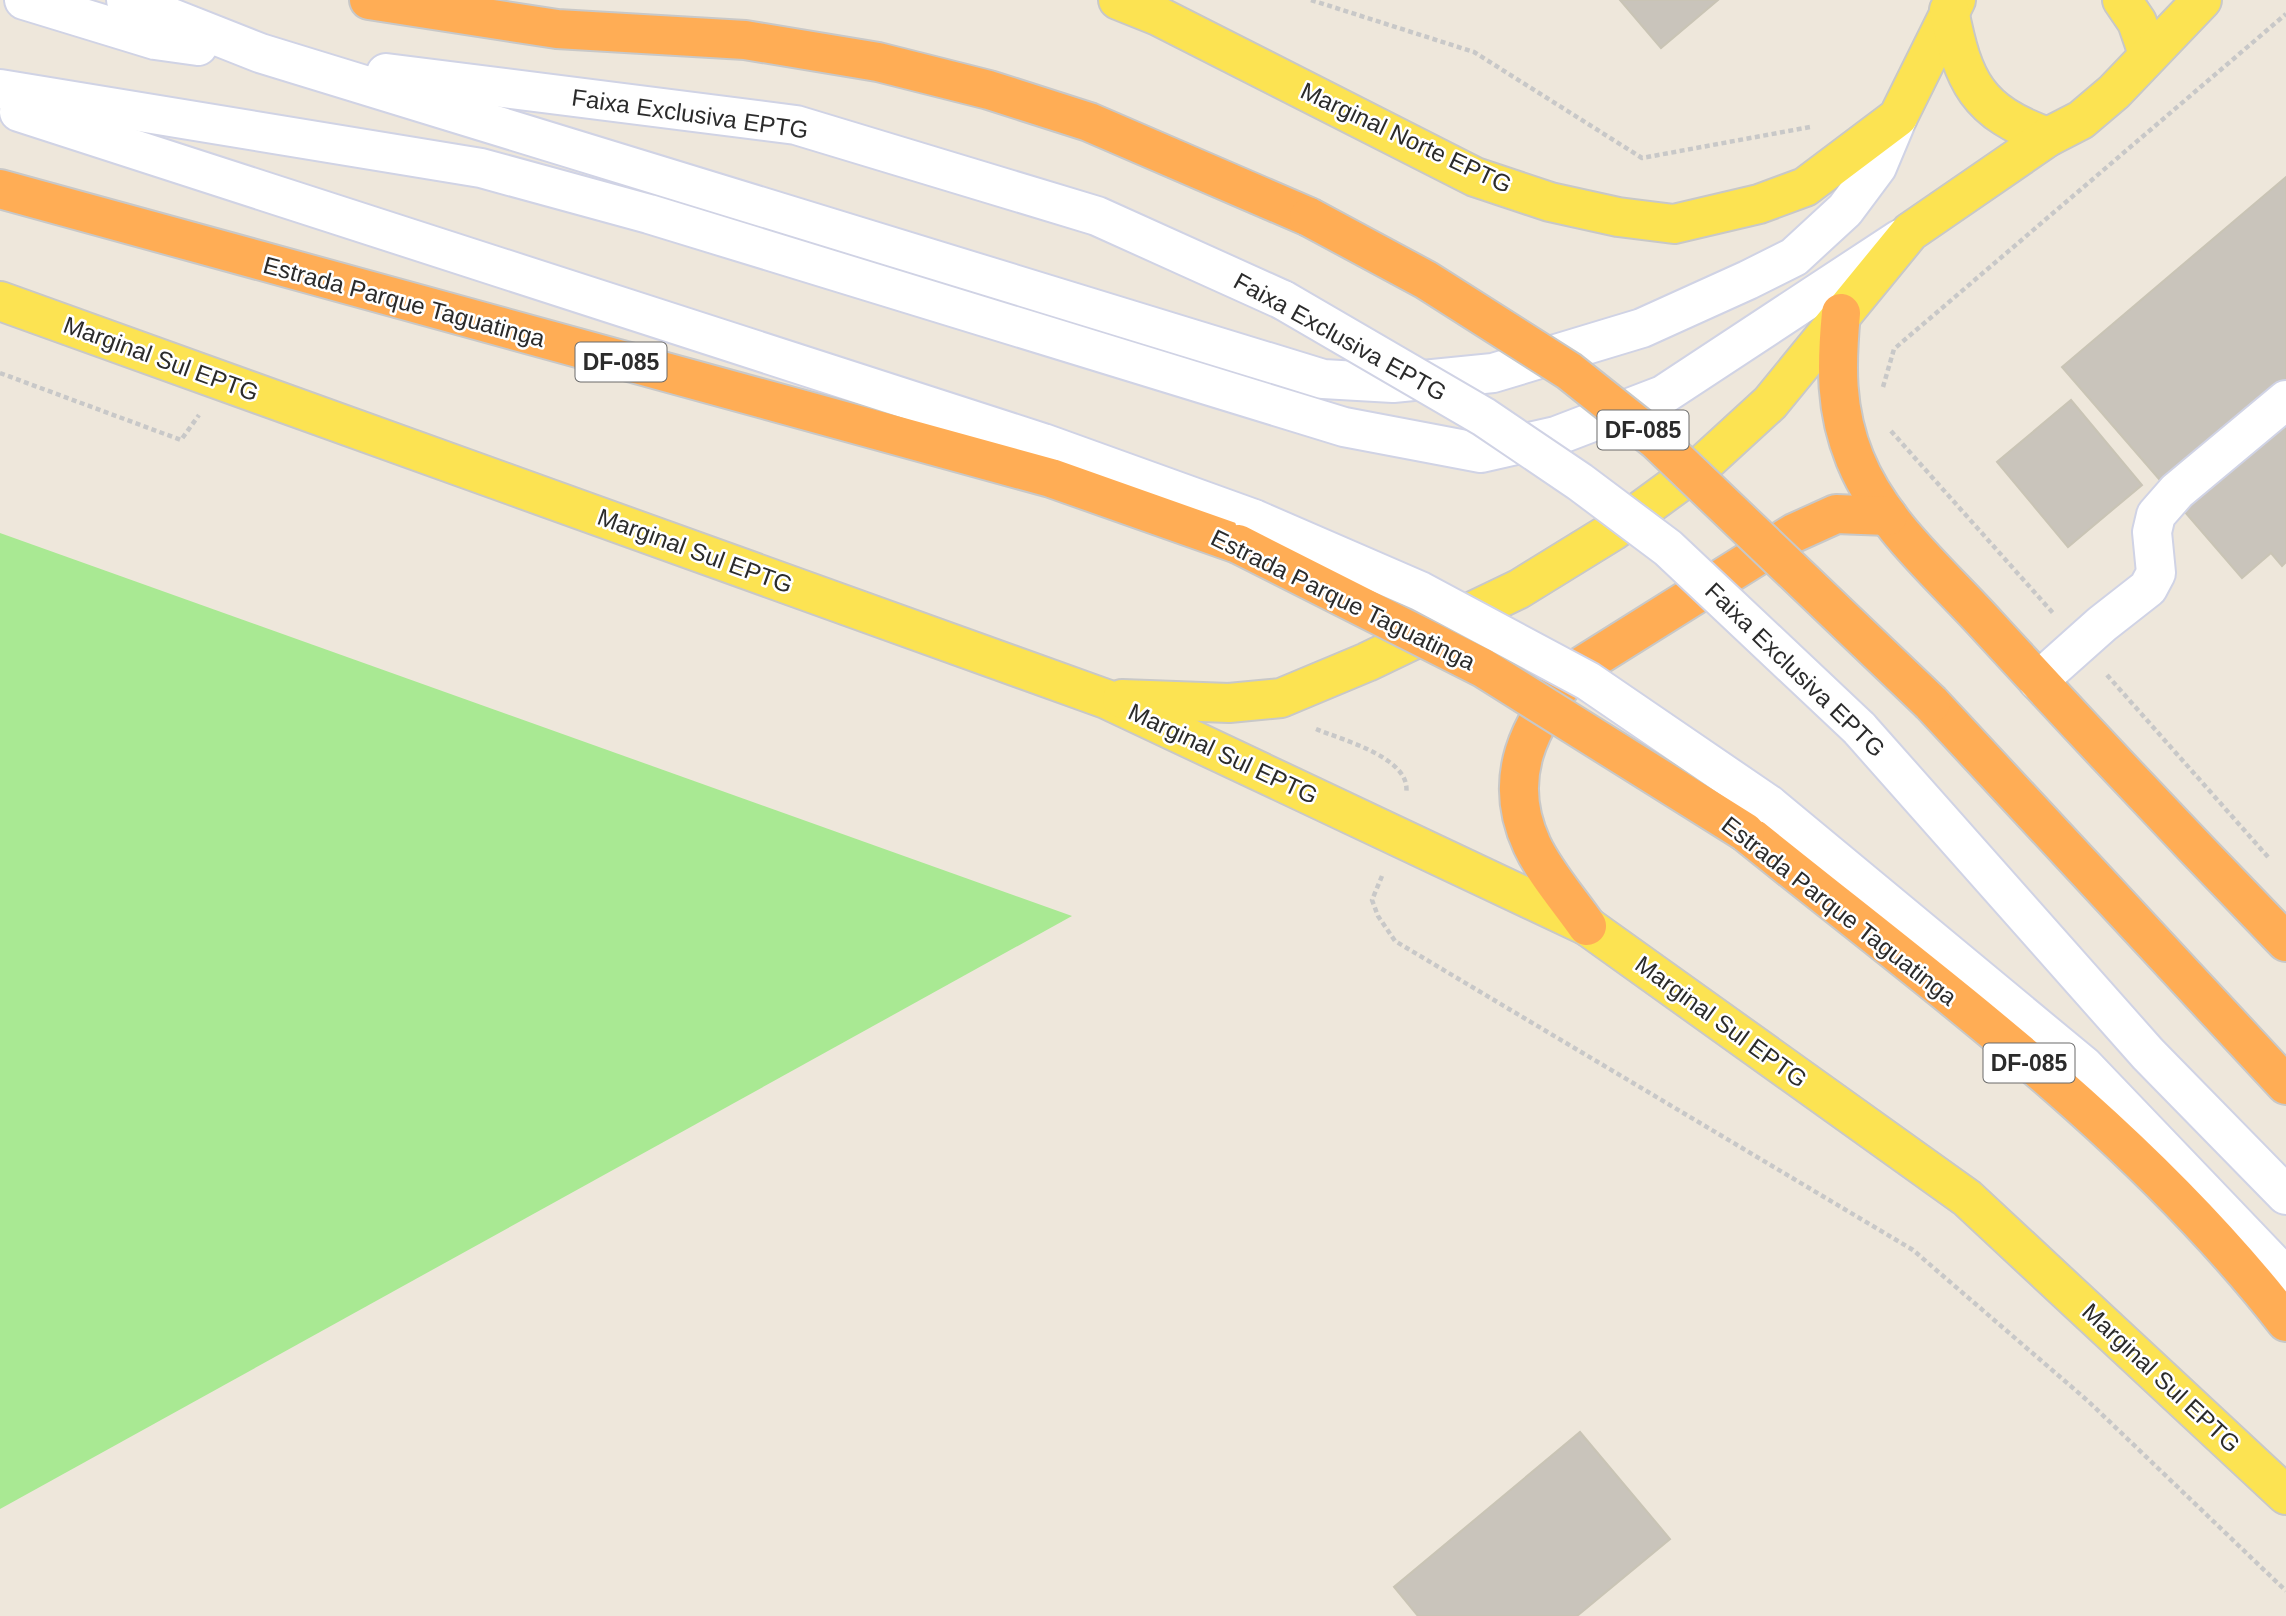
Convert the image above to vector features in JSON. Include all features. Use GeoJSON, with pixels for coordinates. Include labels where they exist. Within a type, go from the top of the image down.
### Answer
{"type":"FeatureCollection","features":[{"type":"Feature","properties":{"kind":"highway","name":"DF-085"},"geometry":{"type":"LineString","coordinates":[[369,0],[557,29],[745,40],[878,62],[989,90],[1089,122],[1309,217],[1426,280],[1569,371],[1657,441],[1931,703],[2286,1085]]}},
{"type":"Feature","properties":{"kind":"highway","name":"Estrada Parque Taguatinga"},"geometry":{"type":"LineString","coordinates":[[0,188],[1246,532],[1483,668],[1757,818],[2059,1087],[2170,1192],[2286,1322]]}},
{"type":"Feature","properties":{"kind":"highway"},"geometry":{"type":"LineString","coordinates":[[1841,313],[1835,369],[1842,417],[1855,460],[1888,516],[2148,800],[2286,942]]}},
{"type":"Feature","properties":{"kind":"highway"},"geometry":{"type":"LineString","coordinates":[[1587,926],[1532,845],[1518,799],[1520,766],[1531,731],[1555,693],[1572,672],[1794,533],[1836,514],[1888,516]]}},
{"type":"Feature","properties":{"kind":"main road","name":"Marginal Norte EPTG"},"geometry":{"type":"LineString","coordinates":[[1118,0],[1158,16],[1475,177],[1549,202],[1618,217],[1674,224],[1759,204],[1805,187],[1898,117],[1953,5]]}},
{"type":"Feature","properties":{"kind":"main road"},"geometry":{"type":"LineString","coordinates":[[2122,0],[2137,22],[2148,54]]}},
{"type":"Feature","properties":{"kind":"main road"},"geometry":{"type":"LineString","coordinates":[[1106,699],[1229,703],[1281,698],[1367,662],[1519,589],[1613,531],[1699,468],[1770,403],[1910,232],[2048,137],[2081,120],[2106,99],[2202,0]]}},
{"type":"Feature","properties":{"kind":"main road"},"geometry":{"type":"LineString","coordinates":[[1953,5],[1957,53],[1972,86],[1995,111],[2014,125],[2048,137]]}},
{"type":"Feature","properties":{"kind":"main road","name":"Marginal Sul EPTG"},"geometry":{"type":"LineString","coordinates":[[0,301],[1106,699],[1587,926],[1967,1198],[2286,1495]]}},
{"type":"Feature","properties":{"kind":"lane","name":"Faixa Exclusiva EPTG"},"geometry":{"type":"LineString","coordinates":[[24,0],[155,40],[796,125],[1097,216],[1283,300],[1484,417],[1580,482],[1668,548],[1859,728],[2148,1054],[2286,1195]]}},
{"type":"Feature","properties":{"kind":"lane"},"geometry":{"type":"LineString","coordinates":[[126,0],[268,56],[1322,379],[1393,383],[1493,373],[1642,328],[1794,257],[1845,210],[1877,167],[1898,117]]}},
{"type":"Feature","properties":{"kind":"lane"},"geometry":{"type":"LineString","coordinates":[[0,89],[481,168],[649,214],[1344,427],[1481,453],[1556,436],[1663,395],[1910,232]]}},
{"type":"Feature","properties":{"kind":"lane"},"geometry":{"type":"LineString","coordinates":[[0,106],[1043,443],[1246,532]]}},
{"type":"Feature","properties":{"kind":"lane"},"geometry":{"type":"LineString","coordinates":[[2038,681],[2148,588],[2155,573],[2152,532],[2157,515],[2177,492],[2286,400]]}},
{"type":"Feature","properties":{"kind":"lane"},"geometry":{"type":"LineString","coordinates":[[1757,818],[2084,1066],[2286,1277]]}},
{"type":"Feature","properties":{"kind":"path"},"geometry":{"type":"LineString","coordinates":[[1311,0],[1474,52],[1642,158],[1813,127]]}},
{"type":"Feature","properties":{"kind":"path"},"geometry":{"type":"LineString","coordinates":[[1879,400],[1894,349],[2286,14]]}},
{"type":"Feature","properties":{"kind":"path"},"geometry":{"type":"LineString","coordinates":[[0,373],[181,440],[223,381]]}},
{"type":"Feature","properties":{"kind":"path"},"geometry":{"type":"LineString","coordinates":[[1884,422],[2277,868]]}},
{"type":"Feature","properties":{"kind":"path"},"geometry":{"type":"LineString","coordinates":[[1281,698],[1306,725],[1380,755],[1401,769],[1408,785],[1398,837],[1372,900],[1378,916],[1395,942],[1913,1250],[2088,1401],[2286,1591]]}},
{"type":"Feature","properties":{"kind":"green space"},"geometry":{"type":"Polygon","coordinates":[[[0,533],[1072,916],[0,1509],[0,533]]]}},
{"type":"Feature","properties":{"kind":"building"},"geometry":{"type":"Polygon","coordinates":[[[1620,0],[1718,0],[1661,48],[1620,0]]]}},
{"type":"Feature","properties":{"kind":"building"},"geometry":{"type":"Polygon","coordinates":[[[2286,177],[2286,385],[2166,487],[2062,367],[2286,177]]]}},
{"type":"Feature","properties":{"kind":"building"},"geometry":{"type":"Polygon","coordinates":[[[2071,400],[2142,485],[2068,547],[1997,462],[2071,400]]]}},
{"type":"Feature","properties":{"kind":"building"},"geometry":{"type":"Polygon","coordinates":[[[2286,413],[2286,562],[2282,566],[2271,553],[2242,578],[2178,504],[2286,413]]]}},
{"type":"Feature","properties":{"kind":"building"},"geometry":{"type":"Polygon","coordinates":[[[1580,1432],[1670,1539],[1577,1616],[1418,1616],[1394,1587],[1580,1432]]]}}]}
